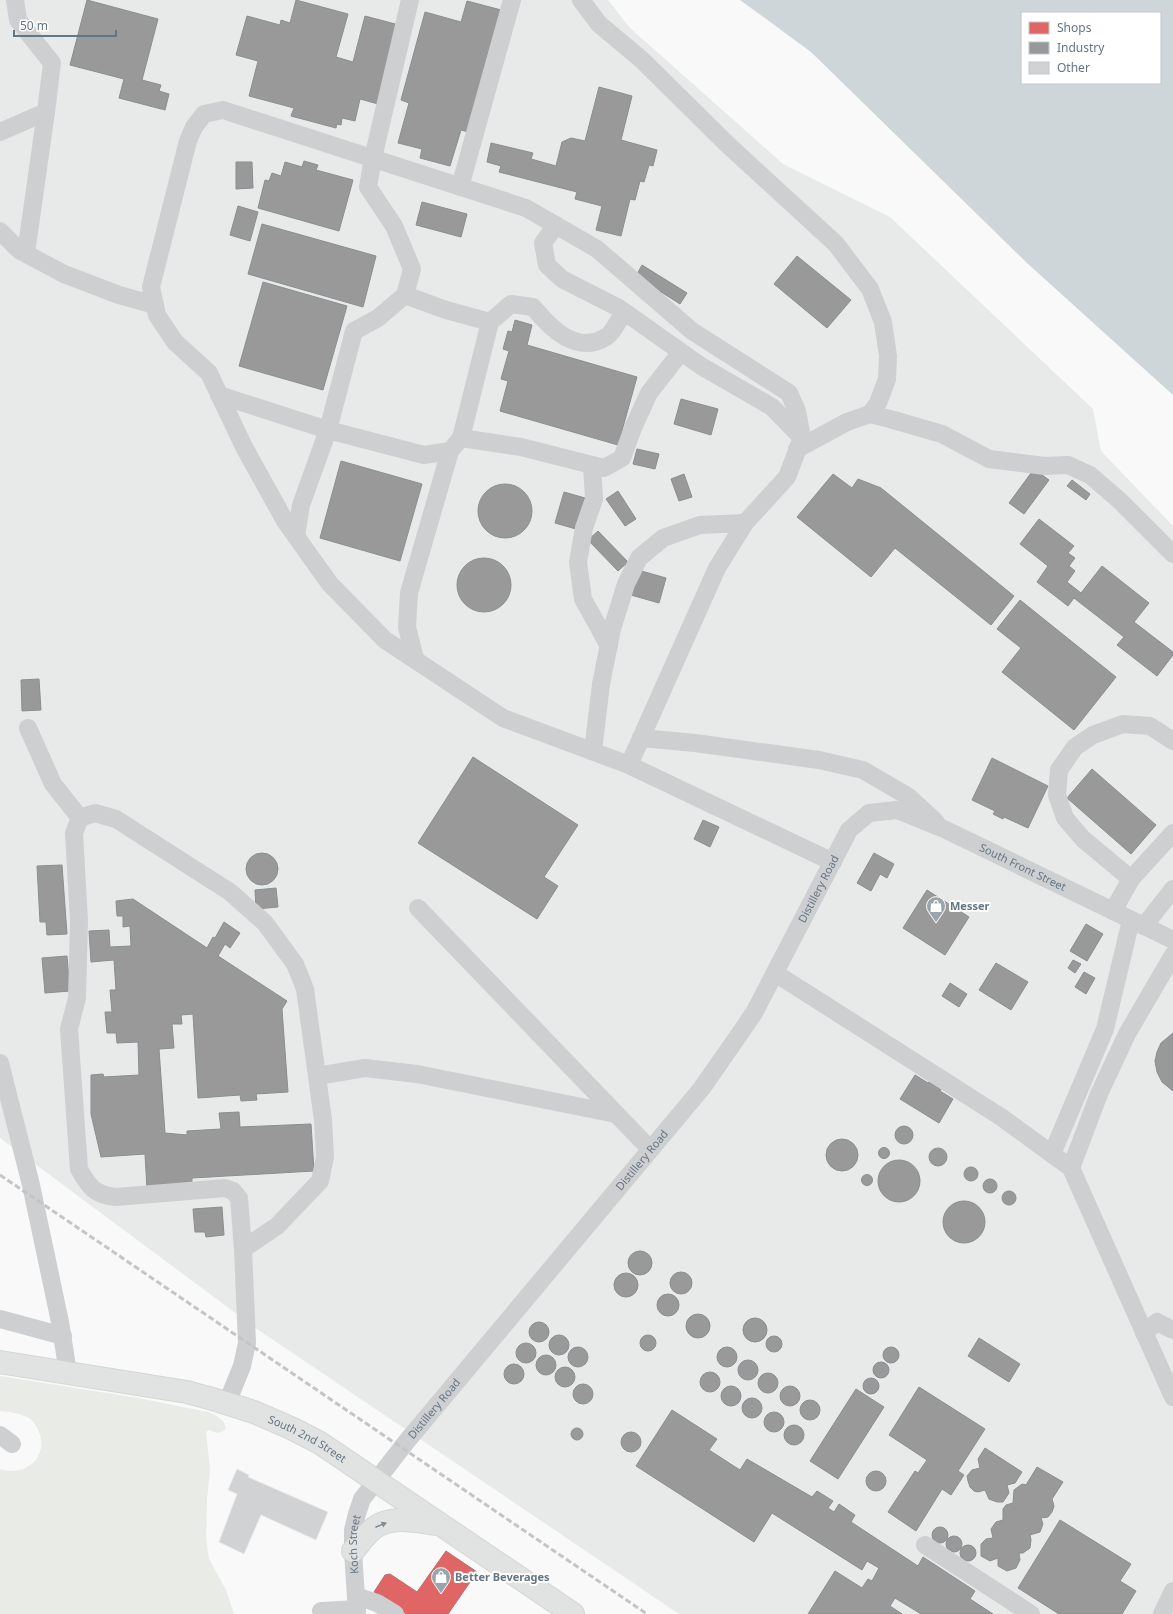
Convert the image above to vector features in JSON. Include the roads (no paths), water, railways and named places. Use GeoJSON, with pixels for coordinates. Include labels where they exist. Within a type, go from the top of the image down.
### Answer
{"type":"FeatureCollection","features":[{"type":"Feature","properties":{"kind":"main road","name":"South 2nd Street"},"geometry":{"type":"LineString","coordinates":[[0,1362],[187,1392],[254,1412],[304,1434],[320,1443],[573,1614]]}},
{"type":"Feature","properties":{"kind":"main road"},"geometry":{"type":"LineString","coordinates":[[353,1551],[374,1528],[384,1523],[398,1520],[441,1525]]}},
{"type":"Feature","properties":{"kind":"street"},"geometry":{"type":"LineString","coordinates":[[15,0],[18,20],[52,63],[26,253]]}},
{"type":"Feature","properties":{"kind":"street"},"geometry":{"type":"LineString","coordinates":[[296,536],[301,505],[328,430],[354,331],[378,318],[405,295],[412,269],[394,226],[368,187],[372,158],[410,0]]}},
{"type":"Feature","properties":{"kind":"street"},"geometry":{"type":"LineString","coordinates":[[460,187],[512,0]]}},
{"type":"Feature","properties":{"kind":"street"},"geometry":{"type":"LineString","coordinates":[[581,0],[599,24],[642,60],[727,144],[836,244],[870,289],[883,322],[888,356],[887,379],[878,403],[870,414]]}},
{"type":"Feature","properties":{"kind":"street"},"geometry":{"type":"LineString","coordinates":[[629,765],[717,568],[745,523],[787,477],[800,443],[798,411],[789,393],[692,331],[597,249],[526,208],[223,110],[204,114],[194,127],[186,149],[151,287],[157,315],[175,342],[209,373],[244,448],[285,521],[330,584],[385,640],[503,718],[629,765],[833,862]]}},
{"type":"Feature","properties":{"kind":"street"},"geometry":{"type":"LineString","coordinates":[[0,132],[46,112]]}},
{"type":"Feature","properties":{"kind":"street"},"geometry":{"type":"LineString","coordinates":[[556,225],[542,243],[547,265],[562,279],[624,312],[701,366],[772,407],[800,443]]}},
{"type":"Feature","properties":{"kind":"street"},"geometry":{"type":"LineString","coordinates":[[0,231],[19,250],[64,274],[119,295],[155,304]]}},
{"type":"Feature","properties":{"kind":"street"},"geometry":{"type":"LineString","coordinates":[[405,295],[446,310],[490,322]]}},
{"type":"Feature","properties":{"kind":"street"},"geometry":{"type":"LineString","coordinates":[[415,659],[407,627],[409,593],[456,445],[490,322],[511,304],[533,307],[546,324],[566,338],[587,344],[607,337],[624,312]]}},
{"type":"Feature","properties":{"kind":"street"},"geometry":{"type":"LineString","coordinates":[[219,395],[328,430],[424,455],[456,445],[521,447],[604,468],[622,458],[633,428],[649,393],[681,352]]}},
{"type":"Feature","properties":{"kind":"street"},"geometry":{"type":"LineString","coordinates":[[800,443],[847,422],[870,414],[890,418],[942,434],[989,459],[1045,466],[1068,465],[1090,476],[1119,500],[1173,554]]}},
{"type":"Feature","properties":{"kind":"street"},"geometry":{"type":"LineString","coordinates":[[592,465],[594,498],[584,528],[578,562],[583,599],[609,646]]}},
{"type":"Feature","properties":{"kind":"street"},"geometry":{"type":"LineString","coordinates":[[593,751],[601,684],[612,629],[626,584],[639,558],[663,538],[700,525],[745,523]]}},
{"type":"Feature","properties":{"kind":"street"},"geometry":{"type":"LineString","coordinates":[[1131,879],[1083,839],[1065,818],[1057,796],[1059,770],[1074,747],[1093,735],[1123,724],[1150,726],[1173,741]]}},
{"type":"Feature","properties":{"kind":"street"},"geometry":{"type":"LineString","coordinates":[[28,728],[53,784],[80,818]]}},
{"type":"Feature","properties":{"kind":"street"},"geometry":{"type":"LineString","coordinates":[[641,738],[695,743],[819,760],[863,770],[909,797],[944,830]]}},
{"type":"Feature","properties":{"kind":"street","name":"South Front Street"},"geometry":{"type":"LineString","coordinates":[[869,813],[897,810],[944,830],[1173,940]]}},
{"type":"Feature","properties":{"kind":"street"},"geometry":{"type":"LineString","coordinates":[[80,818],[95,813],[116,819],[230,892],[265,923],[295,964],[305,989],[323,1120],[325,1157],[320,1182],[277,1226],[243,1249]]}},
{"type":"Feature","properties":{"kind":"street","name":"Distillery Road"},"geometry":{"type":"LineString","coordinates":[[377,1481],[407,1441],[702,1088],[754,1013],[849,830],[869,813]]}},
{"type":"Feature","properties":{"kind":"street"},"geometry":{"type":"LineString","coordinates":[[80,818],[74,834],[79,921],[77,998],[69,1029],[79,1169],[87,1184],[96,1192],[106,1196],[116,1197],[225,1188],[233,1190],[239,1198],[247,1343],[242,1366],[227,1403]]}},
{"type":"Feature","properties":{"kind":"street"},"geometry":{"type":"LineString","coordinates":[[1113,911],[1131,879],[1173,833]]}},
{"type":"Feature","properties":{"kind":"street"},"geometry":{"type":"LineString","coordinates":[[1052,1154],[1105,1029],[1138,923],[1173,889]]}},
{"type":"Feature","properties":{"kind":"street"},"geometry":{"type":"LineString","coordinates":[[418,908],[650,1149]]}},
{"type":"Feature","properties":{"kind":"street"},"geometry":{"type":"LineString","coordinates":[[1071,1168],[1099,1094],[1127,1034],[1173,955]]}},
{"type":"Feature","properties":{"kind":"street"},"geometry":{"type":"LineString","coordinates":[[775,973],[1001,1117],[1071,1168],[1173,1397]]}},
{"type":"Feature","properties":{"kind":"street"},"geometry":{"type":"LineString","coordinates":[[0,1063],[31,1185],[63,1336],[68,1373]]}},
{"type":"Feature","properties":{"kind":"street"},"geometry":{"type":"LineString","coordinates":[[317,1076],[364,1068],[418,1074],[616,1114]]}},
{"type":"Feature","properties":{"kind":"street"},"geometry":{"type":"LineString","coordinates":[[0,1319],[63,1336]]}},
{"type":"Feature","properties":{"kind":"street"},"geometry":{"type":"LineString","coordinates":[[1144,1333],[1157,1322],[1173,1330]]}},
{"type":"Feature","properties":{"kind":"street","name":"Koch Street"},"geometry":{"type":"LineString","coordinates":[[356,1606],[353,1530],[362,1499],[377,1481]]}},
{"type":"Feature","properties":{"kind":"street"},"geometry":{"type":"LineString","coordinates":[[926,1545],[1031,1614]]}},
{"type":"Feature","properties":{"kind":"street"},"geometry":{"type":"LineString","coordinates":[[1162,1614],[1173,1591]]}},
{"type":"Feature","properties":{"kind":"street"},"geometry":{"type":"LineString","coordinates":[[322,1614],[321,1612],[376,1603],[395,1614]]}},
{"type":"Feature","properties":{"kind":"railway"},"geometry":{"type":"LineString","coordinates":[[0,1175],[647,1614]]}},
{"type":"Feature","properties":{"kind":"place","name":"Messer"},"geometry":{"type":"Point","coordinates":[936,923]}},
{"type":"Feature","properties":{"kind":"place","name":"Better Beverages"},"geometry":{"type":"Point","coordinates":[441,1594]}}]}
